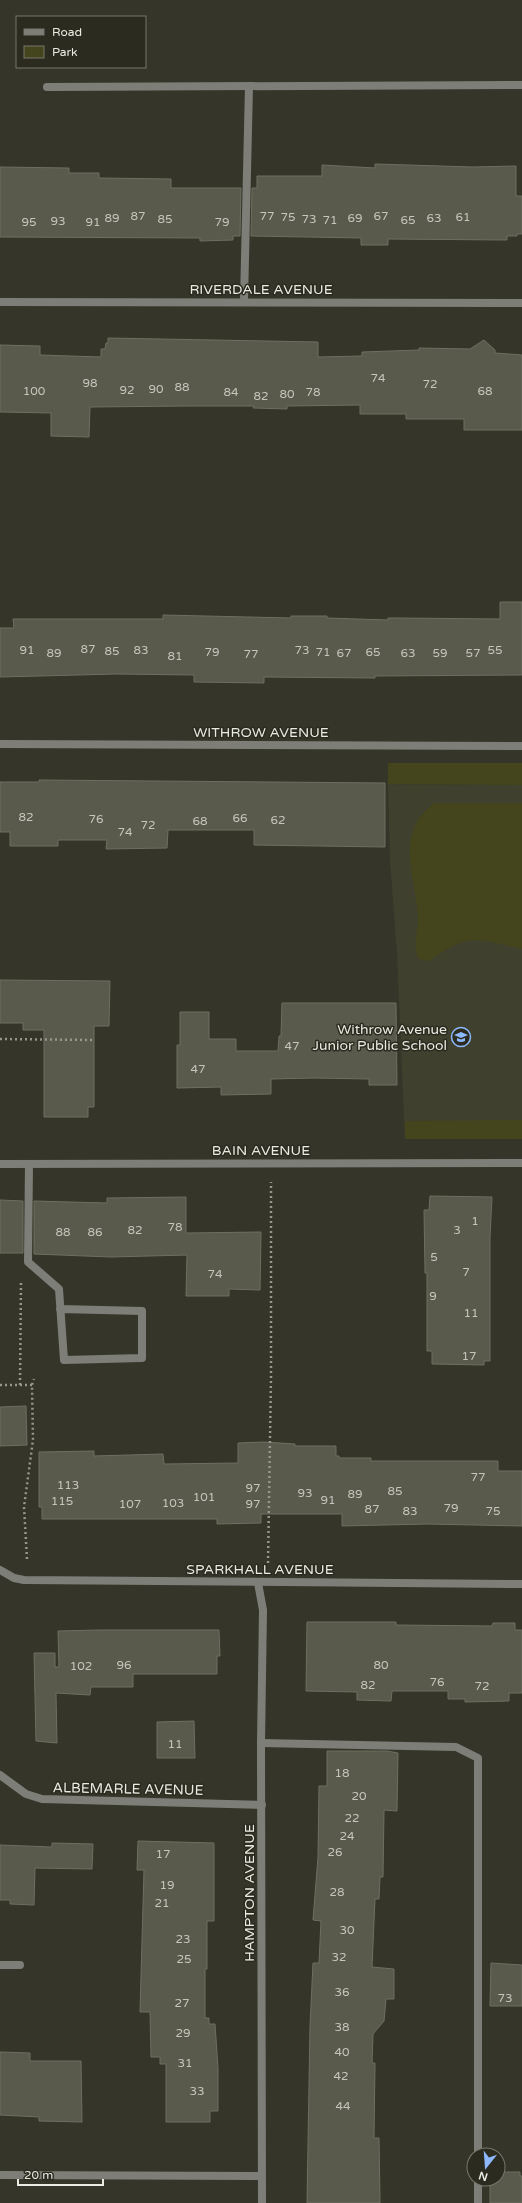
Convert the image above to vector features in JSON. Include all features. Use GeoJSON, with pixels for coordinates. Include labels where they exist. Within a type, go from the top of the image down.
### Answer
{"type":"FeatureCollection","features":[{"type":"Feature","properties":{"kind":"street"},"geometry":{"type":"LineString","coordinates":[[244,302],[249,86]]}},
{"type":"Feature","properties":{"kind":"street"},"geometry":{"type":"LineString","coordinates":[[48,87],[522,86]]}},
{"type":"Feature","properties":{"kind":"street","name":"RIVERDALE AVENUE"},"geometry":{"type":"LineString","coordinates":[[0,302],[522,303]]}},
{"type":"Feature","properties":{"kind":"street","name":"WITHROW AVENUE"},"geometry":{"type":"LineString","coordinates":[[0,744],[522,746]]}},
{"type":"Feature","properties":{"kind":"street","name":"BAIN AVENUE"},"geometry":{"type":"LineString","coordinates":[[0,1164],[522,1163]]}},
{"type":"Feature","properties":{"kind":"street"},"geometry":{"type":"LineString","coordinates":[[29,1164],[28,1262],[59,1289],[60,1309],[64,1360],[142,1358],[142,1311],[60,1309]]}},
{"type":"Feature","properties":{"kind":"street","name":"SPARKHALL AVENUE"},"geometry":{"type":"LineString","coordinates":[[0,1570],[14,1578],[24,1580],[522,1584]]}},
{"type":"Feature","properties":{"kind":"street","name":"HAMPTON AVENUE"},"geometry":{"type":"LineString","coordinates":[[258,1582],[263,1610],[261,1743],[262,2203]]}},
{"type":"Feature","properties":{"kind":"street"},"geometry":{"type":"LineString","coordinates":[[261,1743],[456,1747],[478,1758],[478,2147]]}},
{"type":"Feature","properties":{"kind":"street","name":"ALBEMARLE AVENUE"},"geometry":{"type":"LineString","coordinates":[[0,1775],[30,1796],[42,1799],[262,1805]]}},
{"type":"Feature","properties":{"kind":"street"},"geometry":{"type":"LineString","coordinates":[[0,1965],[20,1965]]}},
{"type":"Feature","properties":{"kind":"street"},"geometry":{"type":"LineString","coordinates":[[0,2175],[262,2176]]}},
{"type":"Feature","properties":{"kind":"street"},"geometry":{"type":"LineString","coordinates":[[478,2187],[478,2203]]}},
{"type":"Feature","properties":{"kind":"path"},"geometry":{"type":"LineString","coordinates":[[0,1039],[93,1040]]}},
{"type":"Feature","properties":{"kind":"path"},"geometry":{"type":"LineString","coordinates":[[268,1563],[271,1377],[271,1182]]}},
{"type":"Feature","properties":{"kind":"path"},"geometry":{"type":"LineString","coordinates":[[26,1559],[24,1507],[33,1440],[32,1385],[34,1379]]}},
{"type":"Feature","properties":{"kind":"path"},"geometry":{"type":"LineString","coordinates":[[0,1385],[32,1385]]}},
{"type":"Feature","properties":{"kind":"shaded area","name":"Withrow Avenue Junior Public School"},"geometry":{"type":"Polygon","coordinates":[[[388,784],[522,785],[522,1139],[405,1139],[397,953],[390,861],[388,784]]]}},
{"type":"Feature","properties":{"kind":"green space"},"geometry":{"type":"Polygon","coordinates":[[[388,763],[522,763],[522,785],[388,784],[388,763]]]}},
{"type":"Feature","properties":{"kind":"green space"},"geometry":{"type":"Polygon","coordinates":[[[434,803],[522,803],[522,949],[472,940],[462,942],[442,952],[429,961],[419,959],[416,949],[418,917],[411,872],[410,842],[414,828],[421,815],[434,803]]]}},
{"type":"Feature","properties":{"kind":"green space"},"geometry":{"type":"Polygon","coordinates":[[[522,1120],[522,1139],[405,1139],[405,1121],[522,1120]]]}},
{"type":"Feature","properties":{"kind":"building"},"geometry":{"type":"Polygon","coordinates":[[[375,164],[473,167],[516,166],[516,196],[522,196],[522,234],[517,234],[517,236],[507,236],[507,240],[388,239],[388,245],[361,245],[361,238],[251,236],[252,188],[257,188],[257,176],[322,176],[322,165],[375,168],[375,164]]]}},
{"type":"Feature","properties":{"kind":"building"},"geometry":{"type":"Polygon","coordinates":[[[0,167],[69,168],[69,173],[99,173],[99,178],[171,179],[171,188],[241,188],[240,236],[233,236],[233,240],[200,241],[200,238],[0,237],[0,167]]]}},
{"type":"Feature","properties":{"kind":"building"},"geometry":{"type":"Polygon","coordinates":[[[108,338],[318,342],[318,357],[362,356],[362,352],[419,350],[419,348],[470,349],[484,340],[495,350],[495,353],[522,355],[522,430],[464,430],[464,419],[406,419],[406,414],[360,414],[360,405],[287,406],[287,409],[253,408],[254,406],[90,407],[89,437],[51,436],[51,413],[0,412],[0,345],[40,346],[40,355],[101,357],[101,349],[105,349],[106,343],[108,343],[108,338]]]}},
{"type":"Feature","properties":{"kind":"building"},"geometry":{"type":"Polygon","coordinates":[[[500,602],[522,602],[522,675],[375,676],[375,678],[264,677],[264,683],[194,682],[194,675],[117,674],[0,677],[0,628],[14,628],[13,619],[163,619],[163,615],[291,618],[291,616],[327,616],[327,618],[388,620],[388,618],[500,619],[500,602]]]}},
{"type":"Feature","properties":{"kind":"building"},"geometry":{"type":"Polygon","coordinates":[[[39,780],[385,783],[385,847],[254,845],[254,830],[168,830],[167,848],[106,849],[107,840],[58,840],[58,846],[10,846],[10,832],[0,832],[0,782],[39,782],[39,780]]]}},
{"type":"Feature","properties":{"kind":"building"},"geometry":{"type":"Polygon","coordinates":[[[0,980],[110,981],[109,1026],[94,1026],[94,1107],[88,1107],[88,1117],[44,1117],[44,1030],[23,1030],[23,1023],[0,1023],[0,980]]]}},
{"type":"Feature","properties":{"kind":"building"},"geometry":{"type":"Polygon","coordinates":[[[282,1003],[396,1003],[397,1085],[369,1085],[369,1079],[314,1078],[271,1079],[271,1094],[221,1095],[221,1087],[177,1088],[177,1045],[180,1045],[180,1012],[209,1012],[209,1039],[236,1039],[236,1051],[278,1051],[279,1036],[281,1036],[282,1003]]]}},
{"type":"Feature","properties":{"kind":"building"},"geometry":{"type":"Polygon","coordinates":[[[430,1196],[492,1197],[490,1237],[490,1361],[484,1361],[484,1365],[432,1364],[432,1351],[427,1351],[427,1273],[425,1273],[424,1210],[429,1210],[430,1196]]]}},
{"type":"Feature","properties":{"kind":"building"},"geometry":{"type":"Polygon","coordinates":[[[186,1197],[186,1233],[261,1232],[260,1290],[229,1289],[229,1296],[186,1296],[187,1255],[111,1257],[34,1254],[34,1201],[107,1203],[107,1198],[186,1197]]]}},
{"type":"Feature","properties":{"kind":"building"},"geometry":{"type":"Polygon","coordinates":[[[0,1200],[23,1201],[23,1253],[0,1253],[0,1200]]]}},
{"type":"Feature","properties":{"kind":"building"},"geometry":{"type":"Polygon","coordinates":[[[26,1406],[27,1445],[0,1446],[0,1407],[26,1406]]]}},
{"type":"Feature","properties":{"kind":"building"},"geometry":{"type":"Polygon","coordinates":[[[264,1442],[295,1444],[295,1446],[336,1446],[336,1456],[339,1456],[339,1458],[371,1458],[371,1461],[498,1461],[498,1471],[522,1471],[522,1526],[427,1524],[342,1526],[342,1514],[261,1514],[261,1523],[217,1524],[217,1519],[42,1519],[42,1507],[39,1507],[39,1452],[94,1451],[94,1456],[163,1454],[164,1464],[238,1463],[238,1443],[264,1442]]]}},
{"type":"Feature","properties":{"kind":"building"},"geometry":{"type":"Polygon","coordinates":[[[307,1622],[396,1622],[396,1625],[492,1626],[493,1623],[515,1623],[515,1630],[522,1630],[522,1693],[509,1693],[509,1701],[465,1702],[465,1699],[448,1699],[448,1691],[392,1691],[391,1701],[357,1700],[357,1692],[306,1691],[307,1622]]]}},
{"type":"Feature","properties":{"kind":"building"},"geometry":{"type":"Polygon","coordinates":[[[219,1630],[220,1656],[217,1656],[217,1674],[133,1674],[133,1687],[91,1687],[90,1695],[56,1693],[57,1743],[36,1741],[34,1653],[55,1653],[55,1667],[59,1667],[58,1631],[219,1630]]]}},
{"type":"Feature","properties":{"kind":"building"},"geometry":{"type":"Polygon","coordinates":[[[194,1721],[195,1758],[157,1758],[157,1722],[194,1721]]]}},
{"type":"Feature","properties":{"kind":"building"},"geometry":{"type":"Polygon","coordinates":[[[327,1751],[387,1751],[398,1753],[397,1811],[384,1810],[383,1877],[380,1877],[379,1899],[375,1899],[372,1967],[394,1969],[394,1999],[386,1999],[384,2021],[373,2034],[372,2063],[375,2063],[374,2138],[379,2138],[380,2203],[307,2203],[310,2026],[313,1963],[319,1963],[321,1921],[313,1920],[318,1857],[319,1786],[327,1786],[327,1751]]]}},
{"type":"Feature","properties":{"kind":"building"},"geometry":{"type":"Polygon","coordinates":[[[138,1841],[214,1843],[214,1921],[207,1921],[205,2018],[209,2018],[209,2024],[215,2024],[218,2068],[218,2111],[210,2111],[210,2122],[166,2122],[166,2064],[160,2064],[160,2057],[151,2057],[150,2012],[140,2012],[144,1870],[137,1870],[138,1841]]]}},
{"type":"Feature","properties":{"kind":"building"},"geometry":{"type":"Polygon","coordinates":[[[52,1843],[93,1844],[92,1869],[35,1868],[34,1905],[10,1904],[10,1900],[0,1900],[0,1845],[52,1847],[52,1843]]]}},
{"type":"Feature","properties":{"kind":"building"},"geometry":{"type":"Polygon","coordinates":[[[491,1963],[522,1965],[522,2006],[490,2006],[491,1963]]]}},
{"type":"Feature","properties":{"kind":"building"},"geometry":{"type":"Polygon","coordinates":[[[0,2052],[30,2053],[30,2061],[81,2061],[82,2122],[39,2121],[39,2117],[0,2115],[0,2052]]]}},
{"type":"Feature","properties":{"kind":"building"},"geometry":{"type":"Polygon","coordinates":[[[506,2172],[520,2172],[520,2176],[522,2176],[522,2203],[490,2203],[490,2187],[506,2187],[506,2172]]]}},
{"type":"Feature","properties":{"kind":"place","name":"Withrow Avenue Junior Public School"},"geometry":{"type":"Point","coordinates":[461,1037]}}]}
